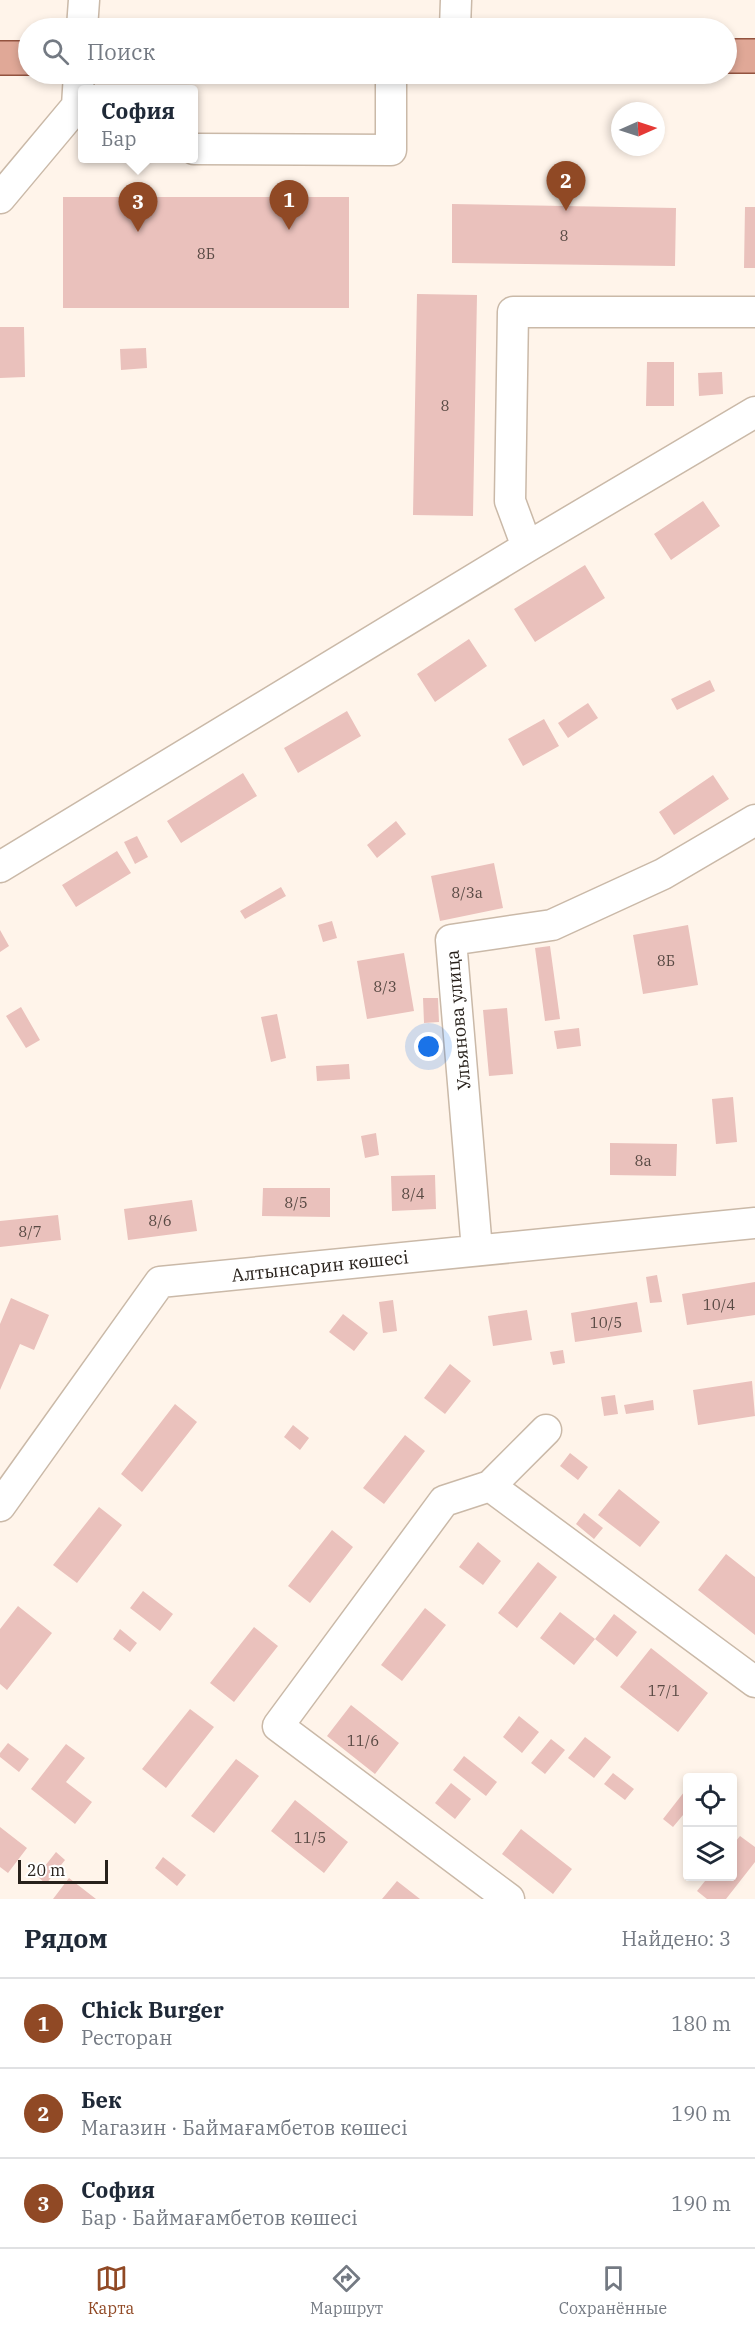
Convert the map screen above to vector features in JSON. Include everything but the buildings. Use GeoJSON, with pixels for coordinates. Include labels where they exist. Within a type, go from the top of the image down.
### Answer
{"type":"FeatureCollection","features":[{"type":"Feature","properties":{"kind":"main road"},"geometry":{"type":"LineString","coordinates":[[737,56],[755,56]]}},
{"type":"Feature","properties":{"kind":"main road"},"geometry":{"type":"LineString","coordinates":[[0,58],[18,57]]}},
{"type":"Feature","properties":{"kind":"street"},"geometry":{"type":"LineString","coordinates":[[83,18],[84,0]]}},
{"type":"Feature","properties":{"kind":"street"},"geometry":{"type":"LineString","coordinates":[[455,18],[456,0]]}},
{"type":"Feature","properties":{"kind":"street"},"geometry":{"type":"LineString","coordinates":[[198,149],[391,150],[391,84]]}},
{"type":"Feature","properties":{"kind":"street"},"geometry":{"type":"LineString","coordinates":[[0,198],[77,106],[78,90]]}},
{"type":"Feature","properties":{"kind":"street"},"geometry":{"type":"LineString","coordinates":[[527,547],[510,501],[513,312],[755,312]]}},
{"type":"Feature","properties":{"kind":"street"},"geometry":{"type":"LineString","coordinates":[[0,867],[527,547],[755,412]]}},
{"type":"Feature","properties":{"kind":"street","name":"Ульянова улица"},"geometry":{"type":"LineString","coordinates":[[477,1250],[451,940],[552,925],[663,874],[755,820]]}},
{"type":"Feature","properties":{"kind":"street","name":"Алтынсарин көшесі"},"geometry":{"type":"LineString","coordinates":[[0,1506],[160,1282],[755,1223]]}},
{"type":"Feature","properties":{"kind":"street"},"geometry":{"type":"LineString","coordinates":[[509,1899],[278,1725],[444,1501],[490,1486],[546,1430]]}},
{"type":"Feature","properties":{"kind":"street"},"geometry":{"type":"LineString","coordinates":[[490,1486],[755,1682]]}},
{"type":"Feature","properties":{"kind":"place","name":"Бек"},"geometry":{"type":"Point","coordinates":[566,211]}},
{"type":"Feature","properties":{"kind":"place","name":"Chick Burger"},"geometry":{"type":"Point","coordinates":[289,230]}},
{"type":"Feature","properties":{"kind":"place","name":"София"},"geometry":{"type":"Point","coordinates":[138,232]}}]}
